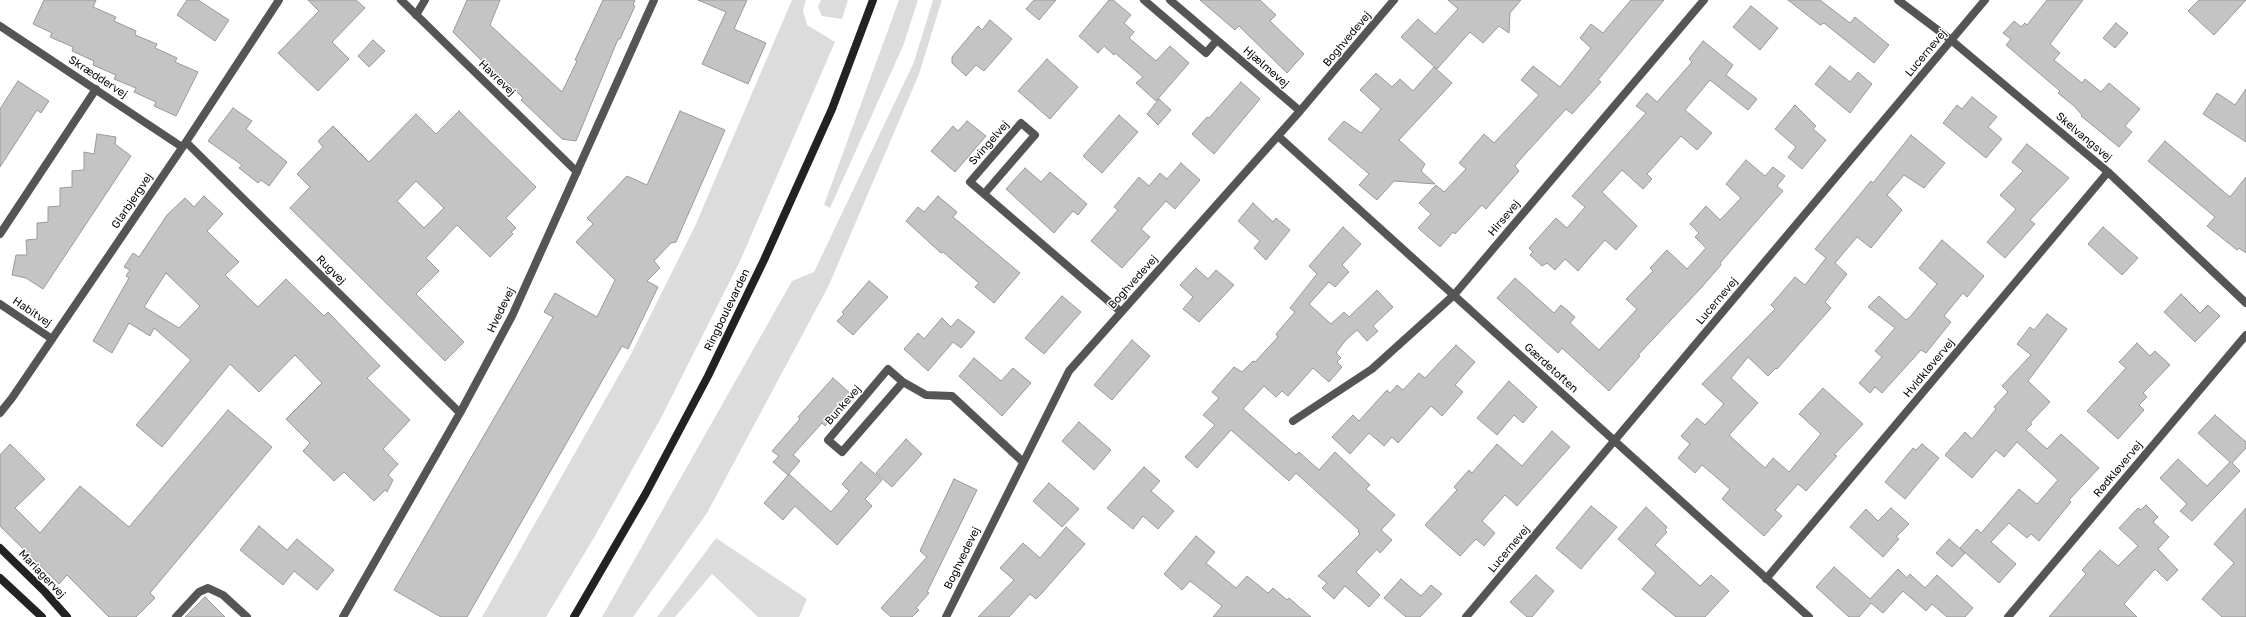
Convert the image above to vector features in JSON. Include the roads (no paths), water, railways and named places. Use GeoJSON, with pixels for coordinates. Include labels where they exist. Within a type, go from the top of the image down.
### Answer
{"type":"FeatureCollection","features":[{"type":"Feature","properties":{"kind":"main road","name":"Ringboulevarden"},"geometry":{"type":"LineString","coordinates":[[574,617],[646,493],[708,376],[764,260],[832,109],[873,0]]}},
{"type":"Feature","properties":{"kind":"main road","name":"Mariagervej"},"geometry":{"type":"LineString","coordinates":[[0,548],[45,592],[67,617]]}},
{"type":"Feature","properties":{"kind":"main road"},"geometry":{"type":"LineString","coordinates":[[0,578],[42,617]]}},
{"type":"Feature","properties":{"kind":"street","name":"Glarbjergvej"},"geometry":{"type":"LineString","coordinates":[[0,413],[12,398],[184,144],[279,0]]}},
{"type":"Feature","properties":{"kind":"street","name":"Havrevej"},"geometry":{"type":"LineString","coordinates":[[401,0],[577,172]]}},
{"type":"Feature","properties":{"kind":"street"},"geometry":{"type":"LineString","coordinates":[[416,15],[425,0]]}},
{"type":"Feature","properties":{"kind":"street","name":"Hvedevej"},"geometry":{"type":"LineString","coordinates":[[343,617],[460,413],[512,316],[654,0]]}},
{"type":"Feature","properties":{"kind":"street"},"geometry":{"type":"LineString","coordinates":[[1144,0],[1206,53],[1217,40]]}},
{"type":"Feature","properties":{"kind":"street","name":"Hjælmevej"},"geometry":{"type":"LineString","coordinates":[[1170,0],[1300,111]]}},
{"type":"Feature","properties":{"kind":"street","name":"Boghvedevej"},"geometry":{"type":"LineString","coordinates":[[946,617],[1022,461],[1069,371],[1300,111],[1394,0]]}},
{"type":"Feature","properties":{"kind":"street","name":"Hirsevej"},"geometry":{"type":"LineString","coordinates":[[1293,421],[1372,369],[1454,295],[1704,0]]}},
{"type":"Feature","properties":{"kind":"street","name":"Skelvangsvej"},"geometry":{"type":"LineString","coordinates":[[1898,0],[1951,40],[2108,172],[2246,303]]}},
{"type":"Feature","properties":{"kind":"street","name":"Lucernevej"},"geometry":{"type":"LineString","coordinates":[[1466,617],[1985,0]]}},
{"type":"Feature","properties":{"kind":"street","name":"Skræddervej"},"geometry":{"type":"LineString","coordinates":[[0,26],[96,89],[184,144]]}},
{"type":"Feature","properties":{"kind":"street"},"geometry":{"type":"LineString","coordinates":[[0,234],[96,89]]}},
{"type":"Feature","properties":{"kind":"street","name":"Svingelvej"},"geometry":{"type":"LineString","coordinates":[[984,194],[1035,135],[1021,123],[970,182],[1121,312]]}},
{"type":"Feature","properties":{"kind":"street","name":"Gærdetoften"},"geometry":{"type":"LineString","coordinates":[[1278,136],[1809,617]]}},
{"type":"Feature","properties":{"kind":"street","name":"Rugvej"},"geometry":{"type":"LineString","coordinates":[[184,144],[460,413]]}},
{"type":"Feature","properties":{"kind":"street","name":"Hvidkløvervej"},"geometry":{"type":"LineString","coordinates":[[1766,578],[2108,172]]}},
{"type":"Feature","properties":{"kind":"street","name":"Habitvej"},"geometry":{"type":"LineString","coordinates":[[0,304],[52,338]]}},
{"type":"Feature","properties":{"kind":"street","name":"Rødkløvervej"},"geometry":{"type":"LineString","coordinates":[[2008,617],[2246,335]]}},
{"type":"Feature","properties":{"kind":"street","name":"Bunkevej"},"geometry":{"type":"LineString","coordinates":[[903,382],[842,452],[828,440],[888,369],[903,382],[926,395],[952,396],[1022,461]]}},
{"type":"Feature","properties":{"kind":"street"},"geometry":{"type":"LineString","coordinates":[[176,617],[199,592],[208,588],[223,595],[247,617]]}}]}
